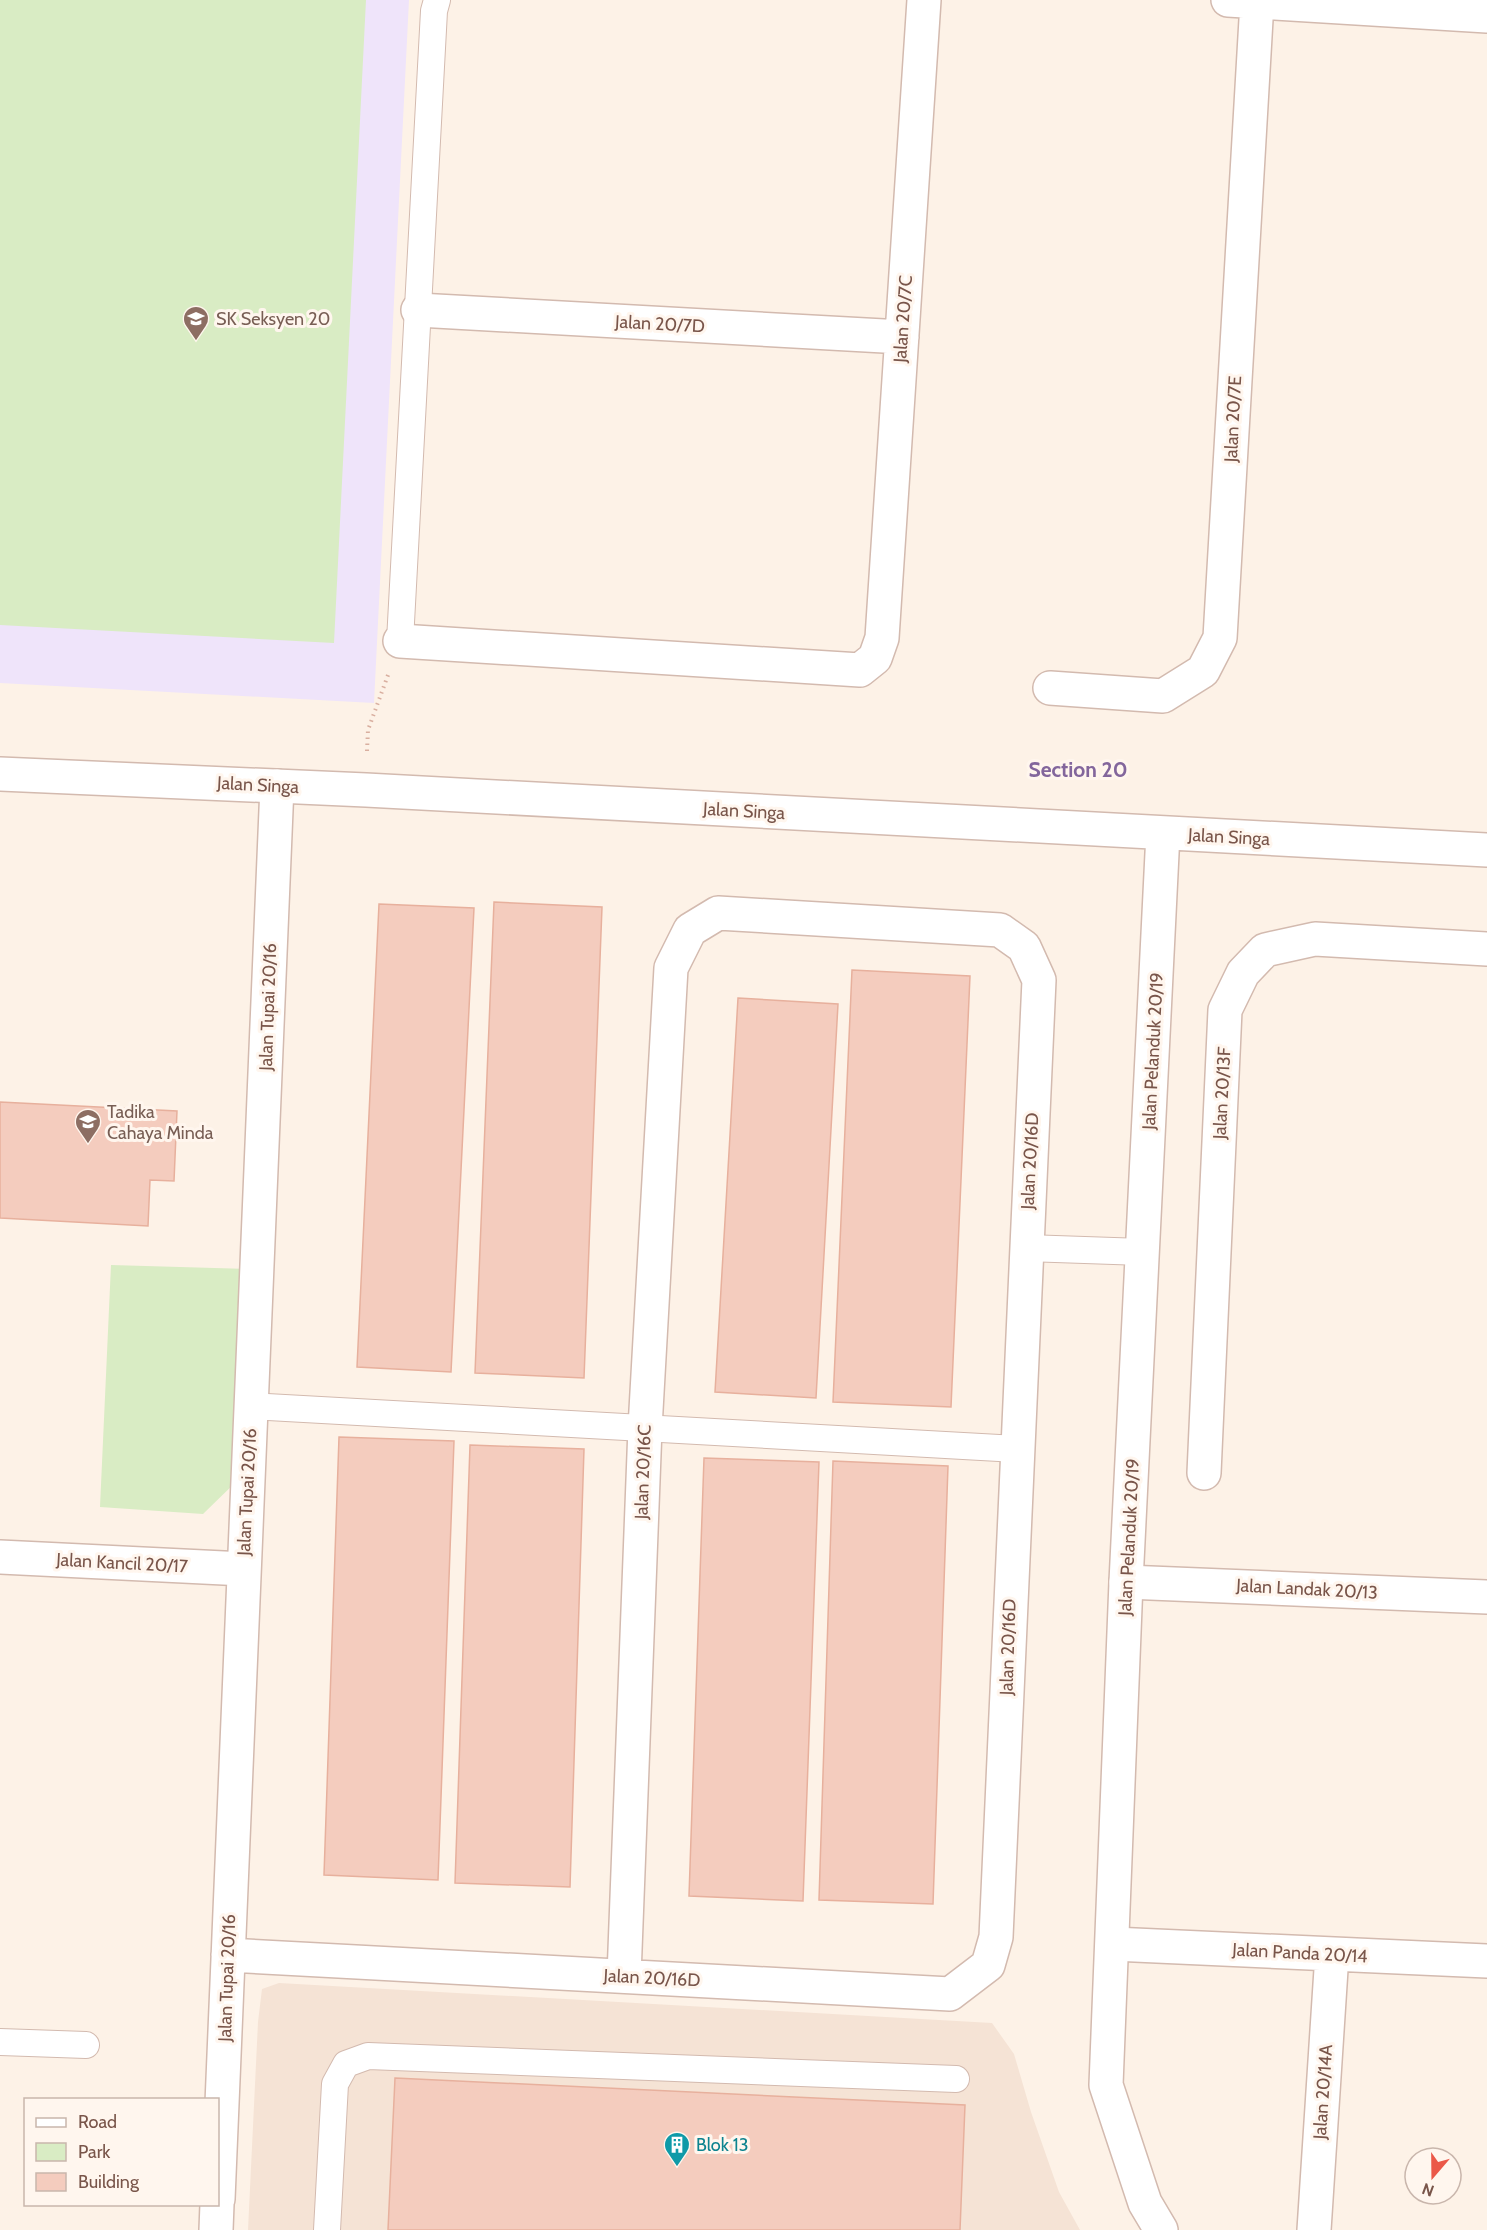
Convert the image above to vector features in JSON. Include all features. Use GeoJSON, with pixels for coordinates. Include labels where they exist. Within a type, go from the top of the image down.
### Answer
{"type":"FeatureCollection","features":[{"type":"Feature","properties":{"kind":"street","name":"Jalan 20/7C"},"geometry":{"type":"LineString","coordinates":[[400,641],[860,670],[875,658],[882,638],[924,0]]}},
{"type":"Feature","properties":{"kind":"street"},"geometry":{"type":"LineString","coordinates":[[1243,1],[1487,16]]}},
{"type":"Feature","properties":{"kind":"street","name":"Jalan 20/7E"},"geometry":{"type":"LineString","coordinates":[[1050,688],[1163,696],[1203,671],[1220,638],[1243,1]]}},
{"type":"Feature","properties":{"kind":"street","name":"Jalan 20/7D"},"geometry":{"type":"LineString","coordinates":[[418,310],[902,337]]}},
{"type":"Feature","properties":{"kind":"street","name":"Jalan Singa"},"geometry":{"type":"LineString","coordinates":[[0,774],[366,790],[1487,850]]}},
{"type":"Feature","properties":{"kind":"street","name":"Jalan Tupai 20/16"},"geometry":{"type":"LineString","coordinates":[[219,2175],[277,786]]}},
{"type":"Feature","properties":{"kind":"street","name":"Jalan Pelanduk 20/19"},"geometry":{"type":"LineString","coordinates":[[1161,2230],[1144,2204],[1106,2085],[1126,1582],[1163,833]]}},
{"type":"Feature","properties":{"kind":"street","name":"Jalan 20/16D"},"geometry":{"type":"LineString","coordinates":[[228,1955],[950,1994],[988,1965],[996,1937],[1039,980],[1024,947],[1000,930],[718,912],[690,930],[671,968]]}},
{"type":"Feature","properties":{"kind":"street","name":"Jalan 20/13F"},"geometry":{"type":"LineString","coordinates":[[1204,1473],[1226,1010],[1243,973],[1265,950],[1315,939],[1487,950]]}},
{"type":"Feature","properties":{"kind":"street","name":"Jalan 20/16C"},"geometry":{"type":"LineString","coordinates":[[624,1976],[645,1428],[671,968]]}},
{"type":"Feature","properties":{"kind":"street","name":"Jalan Kancil 20/17"},"geometry":{"type":"LineString","coordinates":[[0,1557],[244,1569]]}},
{"type":"Feature","properties":{"kind":"street","name":"Jalan Landak 20/13"},"geometry":{"type":"LineString","coordinates":[[1126,1582],[1487,1597]]}},
{"type":"Feature","properties":{"kind":"street","name":"Jalan Panda 20/14"},"geometry":{"type":"LineString","coordinates":[[1113,1944],[1487,1961]]}},
{"type":"Feature","properties":{"kind":"street","name":"Jalan 20/14A"},"geometry":{"type":"LineString","coordinates":[[1314,2230],[1332,1954]]}},
{"type":"Feature","properties":{"kind":"street"},"geometry":{"type":"LineString","coordinates":[[216,2230],[217,2206]]}},
{"type":"Feature","properties":{"kind":"lane"},"geometry":{"type":"LineString","coordinates":[[400,641],[434,11],[438,0]]}},
{"type":"Feature","properties":{"kind":"lane"},"geometry":{"type":"LineString","coordinates":[[1026,1248],[1143,1252]]}},
{"type":"Feature","properties":{"kind":"lane"},"geometry":{"type":"LineString","coordinates":[[251,1406],[1017,1449]]}},
{"type":"Feature","properties":{"kind":"lane"},"geometry":{"type":"LineString","coordinates":[[0,2042],[86,2045]]}},
{"type":"Feature","properties":{"kind":"lane"},"geometry":{"type":"LineString","coordinates":[[327,2230],[335,2084],[346,2064],[368,2056],[956,2079]]}},
{"type":"Feature","properties":{"kind":"path"},"geometry":{"type":"LineString","coordinates":[[366,790],[368,730],[400,641]]}},
{"type":"Feature","properties":{"kind":"shaded area","name":"SK Seksyen 20"},"geometry":{"type":"Polygon","coordinates":[[[0,0],[409,0],[374,703],[0,683],[0,0]]]}},
{"type":"Feature","properties":{"kind":"shaded area"},"geometry":{"type":"Polygon","coordinates":[[[279,1983],[992,2023],[1014,2054],[1031,2112],[1059,2192],[1080,2230],[248,2230],[258,2022],[262,1989],[279,1983]]]}},
{"type":"Feature","properties":{"kind":"green space","name":"SK Seksyen 20"},"geometry":{"type":"Polygon","coordinates":[[[0,0],[366,0],[334,643],[0,625],[0,0]]]}},
{"type":"Feature","properties":{"kind":"green space"},"geometry":{"type":"Polygon","coordinates":[[[111,1265],[249,1269],[240,1478],[203,1514],[100,1507],[111,1265]]]}},
{"type":"Feature","properties":{"kind":"building"},"geometry":{"type":"Polygon","coordinates":[[[494,902],[602,907],[584,1378],[475,1373],[494,902]]]}},
{"type":"Feature","properties":{"kind":"building"},"geometry":{"type":"Polygon","coordinates":[[[379,904],[474,908],[451,1372],[357,1367],[379,904]]]}},
{"type":"Feature","properties":{"kind":"building"},"geometry":{"type":"Polygon","coordinates":[[[852,970],[970,976],[951,1407],[833,1402],[852,970]]]}},
{"type":"Feature","properties":{"kind":"building"},"geometry":{"type":"Polygon","coordinates":[[[738,998],[838,1004],[816,1398],[715,1392],[738,998]]]}},
{"type":"Feature","properties":{"kind":"building","name":"Tadika Cahaya Minda"},"geometry":{"type":"Polygon","coordinates":[[[0,1102],[177,1111],[174,1181],[150,1180],[148,1226],[0,1218],[0,1102]]]}},
{"type":"Feature","properties":{"kind":"building"},"geometry":{"type":"Polygon","coordinates":[[[339,1437],[454,1441],[438,1880],[324,1875],[339,1437]]]}},
{"type":"Feature","properties":{"kind":"building"},"geometry":{"type":"Polygon","coordinates":[[[470,1445],[584,1449],[570,1887],[455,1883],[470,1445]]]}},
{"type":"Feature","properties":{"kind":"building"},"geometry":{"type":"Polygon","coordinates":[[[704,1458],[819,1462],[803,1901],[689,1896],[704,1458]]]}},
{"type":"Feature","properties":{"kind":"building"},"geometry":{"type":"Polygon","coordinates":[[[833,1461],[948,1466],[933,1904],[819,1900],[833,1461]]]}},
{"type":"Feature","properties":{"kind":"building","name":"Blok 13"},"geometry":{"type":"Polygon","coordinates":[[[395,2078],[965,2105],[960,2230],[388,2230],[395,2078]]]}},
{"type":"Feature","properties":{"kind":"place","name":"SK Seksyen 20"},"geometry":{"type":"Point","coordinates":[196,342]}},
{"type":"Feature","properties":{"kind":"place","name":"Tadika Cahaya Minda"},"geometry":{"type":"Point","coordinates":[88,1145]}},
{"type":"Feature","properties":{"kind":"place","name":"Blok 13"},"geometry":{"type":"Point","coordinates":[677,2168]}},
{"type":"Feature","properties":{"kind":"district","name":"Section 20"},"geometry":{"type":"Point","coordinates":[1078,769]}}]}
